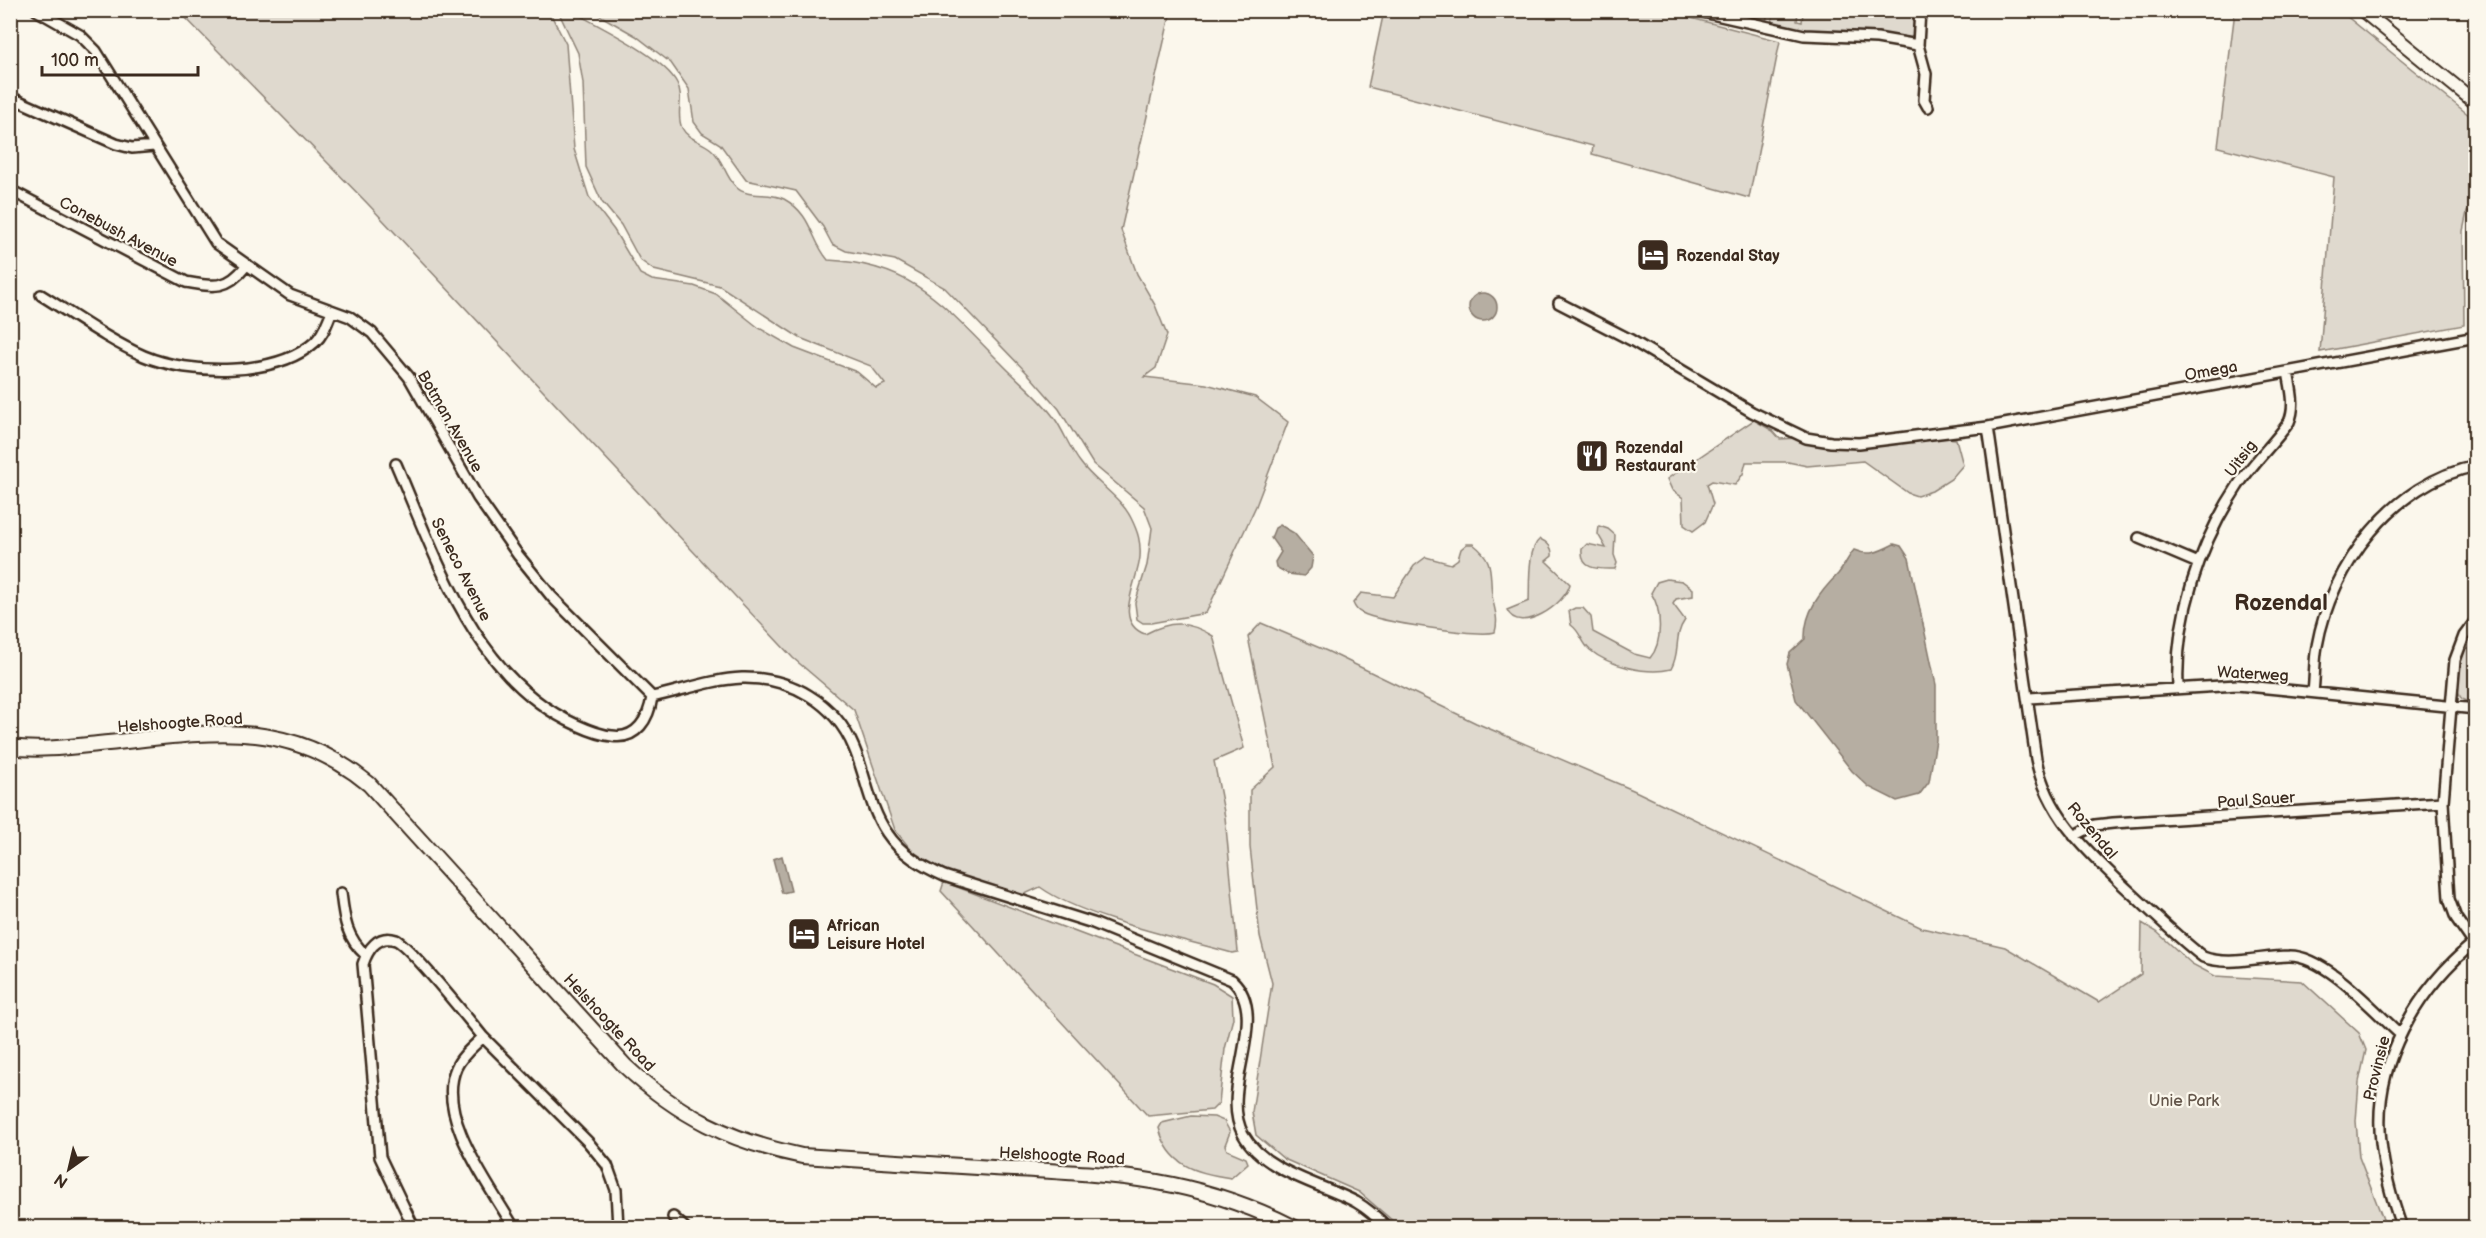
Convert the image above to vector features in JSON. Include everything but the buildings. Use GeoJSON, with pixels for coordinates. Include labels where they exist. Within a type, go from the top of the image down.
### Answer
{"type":"FeatureCollection","features":[{"type":"Feature","properties":{"kind":"main road","name":"Helshoogte Road"},"geometry":{"type":"LineString","coordinates":[[10,747],[65,748],[192,735],[257,734],[299,743],[344,764],[369,784],[625,1066],[666,1101],[728,1136],[768,1149],[802,1156],[1136,1176],[1198,1188],[1241,1203],[1295,1227]]}},
{"type":"Feature","properties":{"kind":"street","name":"Botman Avenue"},"geometry":{"type":"LineString","coordinates":[[36,10],[80,35],[96,51],[207,233],[227,253],[290,295],[362,324],[409,377],[478,498],[518,555],[552,597],[652,697]]}},
{"type":"Feature","properties":{"kind":"street"},"geometry":{"type":"LineString","coordinates":[[1694,10],[1804,35],[1877,38],[1918,45]]}},
{"type":"Feature","properties":{"kind":"street"},"geometry":{"type":"LineString","coordinates":[[1920,10],[1918,45],[1926,74],[1924,100],[1928,107]]}},
{"type":"Feature","properties":{"kind":"street"},"geometry":{"type":"LineString","coordinates":[[2362,10],[2475,102]]}},
{"type":"Feature","properties":{"kind":"street"},"geometry":{"type":"LineString","coordinates":[[10,97],[116,144],[132,148],[154,146]]}},
{"type":"Feature","properties":{"kind":"street","name":"Conebush Avenue"},"geometry":{"type":"LineString","coordinates":[[10,190],[186,282],[218,286],[230,282],[246,266]]}},
{"type":"Feature","properties":{"kind":"street"},"geometry":{"type":"LineString","coordinates":[[41,295],[145,356],[166,363],[200,369],[255,366],[279,361],[305,350],[325,330],[332,311]]}},
{"type":"Feature","properties":{"kind":"street","name":"Omega"},"geometry":{"type":"LineString","coordinates":[[1559,303],[1631,340],[1752,412],[1806,438],[1831,442],[1859,443],[1952,433],[2475,337]]}},
{"type":"Feature","properties":{"kind":"street","name":"Uitsig"},"geometry":{"type":"LineString","coordinates":[[2178,687],[2177,652],[2198,563],[2237,486],[2289,422],[2293,413],[2293,402],[2288,372]]}},
{"type":"Feature","properties":{"kind":"street","name":"Rozendal"},"geometry":{"type":"LineString","coordinates":[[1988,427],[2039,774],[2053,805],[2074,836],[2152,912],[2203,957],[2219,962],[2303,957],[2317,963],[2340,981],[2400,1034]]}},
{"type":"Feature","properties":{"kind":"street","name":"Seneco Avenue"},"geometry":{"type":"LineString","coordinates":[[396,464],[461,608],[484,644],[525,692],[556,716],[593,731],[618,737],[637,730],[645,721],[652,697]]}},
{"type":"Feature","properties":{"kind":"street"},"geometry":{"type":"LineString","coordinates":[[2313,692],[2317,646],[2327,608],[2338,582],[2359,548],[2386,515],[2421,487],[2446,474],[2475,466]]}},
{"type":"Feature","properties":{"kind":"street"},"geometry":{"type":"LineString","coordinates":[[2139,538],[2198,563]]}},
{"type":"Feature","properties":{"kind":"street"},"geometry":{"type":"LineString","coordinates":[[2475,620],[2458,647],[2450,707],[2443,802],[2449,899],[2456,918],[2475,944]]}},
{"type":"Feature","properties":{"kind":"street"},"geometry":{"type":"LineString","coordinates":[[652,697],[738,678],[766,679],[791,684],[825,708],[842,727],[854,746],[872,803],[886,832],[903,852],[923,866],[944,876],[1093,923],[1232,980],[1241,989],[1248,1010],[1235,1109],[1245,1136],[1258,1151],[1277,1166],[1359,1203],[1388,1227]]}},
{"type":"Feature","properties":{"kind":"street","name":"Waterweg"},"geometry":{"type":"LineString","coordinates":[[2029,698],[2237,685],[2475,709]]}},
{"type":"Feature","properties":{"kind":"street","name":"Paul Sauer"},"geometry":{"type":"LineString","coordinates":[[2074,836],[2095,825],[2113,823],[2443,802]]}},
{"type":"Feature","properties":{"kind":"street"},"geometry":{"type":"LineString","coordinates":[[341,893],[347,929],[353,943],[366,955]]}},
{"type":"Feature","properties":{"kind":"street"},"geometry":{"type":"LineString","coordinates":[[414,1227],[380,1157],[363,964],[366,955],[378,941],[387,939],[406,947],[483,1037],[588,1142],[607,1165],[616,1190],[618,1227]]}},
{"type":"Feature","properties":{"kind":"street","name":"Provinsie"},"geometry":{"type":"LineString","coordinates":[[2402,1227],[2380,1142],[2385,1089],[2400,1034],[2431,984],[2475,944]]}},
{"type":"Feature","properties":{"kind":"street"},"geometry":{"type":"LineString","coordinates":[[483,1037],[455,1070],[453,1079],[456,1122],[466,1146],[514,1227]]}},
{"type":"Feature","properties":{"kind":"street"},"geometry":{"type":"LineString","coordinates":[[673,1216],[685,1227]]}},
{"type":"Feature","properties":{"kind":"green space"},"geometry":{"type":"Polygon","coordinates":[[[179,11],[549,11],[566,44],[574,149],[589,197],[614,230],[640,274],[652,280],[694,286],[716,294],[759,328],[794,348],[857,372],[876,388],[885,384],[871,366],[800,338],[720,286],[654,270],[640,260],[621,225],[602,202],[586,167],[583,83],[578,53],[558,11],[572,11],[645,53],[670,73],[679,88],[679,117],[682,128],[691,138],[715,153],[729,178],[741,191],[772,195],[793,205],[801,212],[828,260],[858,263],[883,270],[926,292],[944,307],[1043,404],[1058,424],[1080,462],[1120,503],[1131,518],[1140,547],[1140,557],[1128,611],[1135,628],[1145,634],[1164,626],[1180,624],[1196,627],[1213,636],[1244,748],[1214,761],[1225,817],[1238,952],[1232,953],[1105,918],[1058,898],[1040,887],[1023,895],[959,876],[917,857],[895,830],[854,710],[793,658],[367,203],[179,11]]]}},
{"type":"Feature","properties":{"kind":"green space"},"geometry":{"type":"Polygon","coordinates":[[[592,11],[1171,11],[1121,230],[1137,274],[1155,305],[1167,335],[1156,368],[1144,377],[1206,384],[1255,397],[1288,422],[1256,506],[1206,613],[1151,623],[1143,623],[1137,619],[1135,603],[1147,565],[1152,528],[1144,507],[1093,464],[1059,409],[1030,376],[945,288],[895,260],[846,251],[832,244],[823,227],[796,191],[746,180],[720,144],[702,133],[694,122],[689,89],[671,63],[636,36],[592,11]]]}},
{"type":"Feature","properties":{"kind":"green space"},"geometry":{"type":"Polygon","coordinates":[[[1384,11],[1664,11],[1780,41],[1749,198],[1592,154],[1593,146],[1368,87],[1384,11]]]}},
{"type":"Feature","properties":{"kind":"green space"},"geometry":{"type":"Polygon","coordinates":[[[1711,11],[1768,11],[1766,23],[1771,24],[1774,11],[1798,11],[1797,21],[1802,22],[1803,11],[1916,11],[1914,36],[1907,41],[1796,32],[1711,11]]]}},
{"type":"Feature","properties":{"kind":"green space"},"geometry":{"type":"Polygon","coordinates":[[[2235,11],[2340,11],[2475,120],[2475,213],[2467,212],[2463,231],[2464,325],[2320,352],[2334,177],[2218,147],[2235,11]]]}},
{"type":"Feature","properties":{"kind":"green space"},"geometry":{"type":"Polygon","coordinates":[[[1754,420],[1773,431],[1780,439],[1798,438],[1816,445],[1871,446],[1946,438],[1956,439],[1963,465],[1951,479],[1932,491],[1917,496],[1908,493],[1863,461],[1807,466],[1788,462],[1746,462],[1743,474],[1735,485],[1712,481],[1707,484],[1713,504],[1705,522],[1693,531],[1684,525],[1683,498],[1672,490],[1667,479],[1754,420]]]}},
{"type":"Feature","properties":{"kind":"green space"},"geometry":{"type":"Polygon","coordinates":[[[1599,526],[1615,535],[1614,555],[1617,563],[1615,569],[1592,567],[1587,565],[1582,556],[1582,549],[1587,544],[1606,548],[1598,534],[1599,526]]]}},
{"type":"Feature","properties":{"kind":"green space"},"geometry":{"type":"Polygon","coordinates":[[[1540,539],[1552,550],[1552,556],[1546,561],[1570,584],[1567,592],[1551,608],[1542,614],[1521,620],[1513,617],[1507,610],[1529,601],[1531,559],[1540,539]]]}},
{"type":"Feature","properties":{"kind":"green space"},"geometry":{"type":"Polygon","coordinates":[[[1467,544],[1473,544],[1480,550],[1490,567],[1496,618],[1495,632],[1450,631],[1372,617],[1357,610],[1353,603],[1361,593],[1393,597],[1414,566],[1426,557],[1451,564],[1458,559],[1461,549],[1467,544]]]}},
{"type":"Feature","properties":{"kind":"green space"},"geometry":{"type":"Polygon","coordinates":[[[1667,579],[1682,581],[1693,589],[1693,596],[1676,599],[1673,604],[1685,620],[1679,632],[1676,656],[1671,669],[1640,670],[1607,661],[1590,650],[1571,625],[1569,611],[1583,608],[1591,617],[1593,632],[1634,654],[1650,658],[1657,644],[1660,626],[1655,600],[1651,593],[1657,582],[1667,579]]]}},
{"type":"Feature","properties":{"kind":"green space","name":"Unie Park"},"geometry":{"type":"Polygon","coordinates":[[[1261,623],[1327,651],[1476,723],[1633,790],[1922,928],[2005,947],[2099,1002],[2141,974],[2142,923],[2157,932],[2192,964],[2215,976],[2302,981],[2359,1033],[2366,1050],[2359,1082],[2356,1121],[2359,1157],[2386,1227],[1400,1227],[1359,1192],[1284,1159],[1256,1135],[1252,1112],[1272,983],[1260,936],[1250,847],[1250,790],[1275,767],[1248,637],[1261,623]]]}},
{"type":"Feature","properties":{"kind":"green space"},"geometry":{"type":"Polygon","coordinates":[[[2475,630],[2475,704],[2462,699],[2459,693],[2458,675],[2463,654],[2475,630]]]}},
{"type":"Feature","properties":{"kind":"green space"},"geometry":{"type":"Polygon","coordinates":[[[944,882],[1213,984],[1232,996],[1233,1018],[1225,1049],[1219,1103],[1212,1110],[1148,1116],[941,891],[944,882]]]}},
{"type":"Feature","properties":{"kind":"green space"},"geometry":{"type":"Polygon","coordinates":[[[1191,1116],[1214,1117],[1224,1121],[1230,1132],[1225,1145],[1227,1150],[1246,1158],[1248,1163],[1231,1178],[1195,1170],[1177,1159],[1164,1141],[1159,1128],[1162,1123],[1191,1116]]]}},
{"type":"Feature","properties":{"kind":"shaded area"},"geometry":{"type":"Polygon","coordinates":[[[1483,293],[1493,297],[1497,307],[1493,317],[1483,321],[1473,317],[1469,307],[1473,297],[1483,293]]]}},
{"type":"Feature","properties":{"kind":"shaded area"},"geometry":{"type":"Polygon","coordinates":[[[1280,525],[1294,533],[1313,556],[1311,568],[1304,576],[1288,574],[1276,567],[1275,562],[1281,552],[1271,538],[1275,528],[1280,525]]]}},
{"type":"Feature","properties":{"kind":"shaded area"},"geometry":{"type":"Polygon","coordinates":[[[1894,544],[1901,546],[1909,558],[1936,685],[1936,740],[1929,782],[1919,795],[1897,801],[1869,787],[1852,771],[1796,700],[1787,664],[1790,653],[1805,639],[1807,620],[1815,603],[1854,550],[1870,553],[1894,544]]]}},
{"type":"Feature","properties":{"kind":"shaded area"},"geometry":{"type":"Polygon","coordinates":[[[782,856],[791,891],[782,893],[773,859],[782,856]]]}},
{"type":"Feature","properties":{"kind":"place","name":"Rozendal Stay"},"geometry":{"type":"Point","coordinates":[1653,255]}},
{"type":"Feature","properties":{"kind":"place","name":"Rozendal Restaurant"},"geometry":{"type":"Point","coordinates":[1592,456]}},
{"type":"Feature","properties":{"kind":"place","name":"African Leisure Hotel"},"geometry":{"type":"Point","coordinates":[804,934]}},
{"type":"Feature","properties":{"kind":"district","name":"Rozendal"},"geometry":{"type":"Point","coordinates":[2281,602]}}]}
